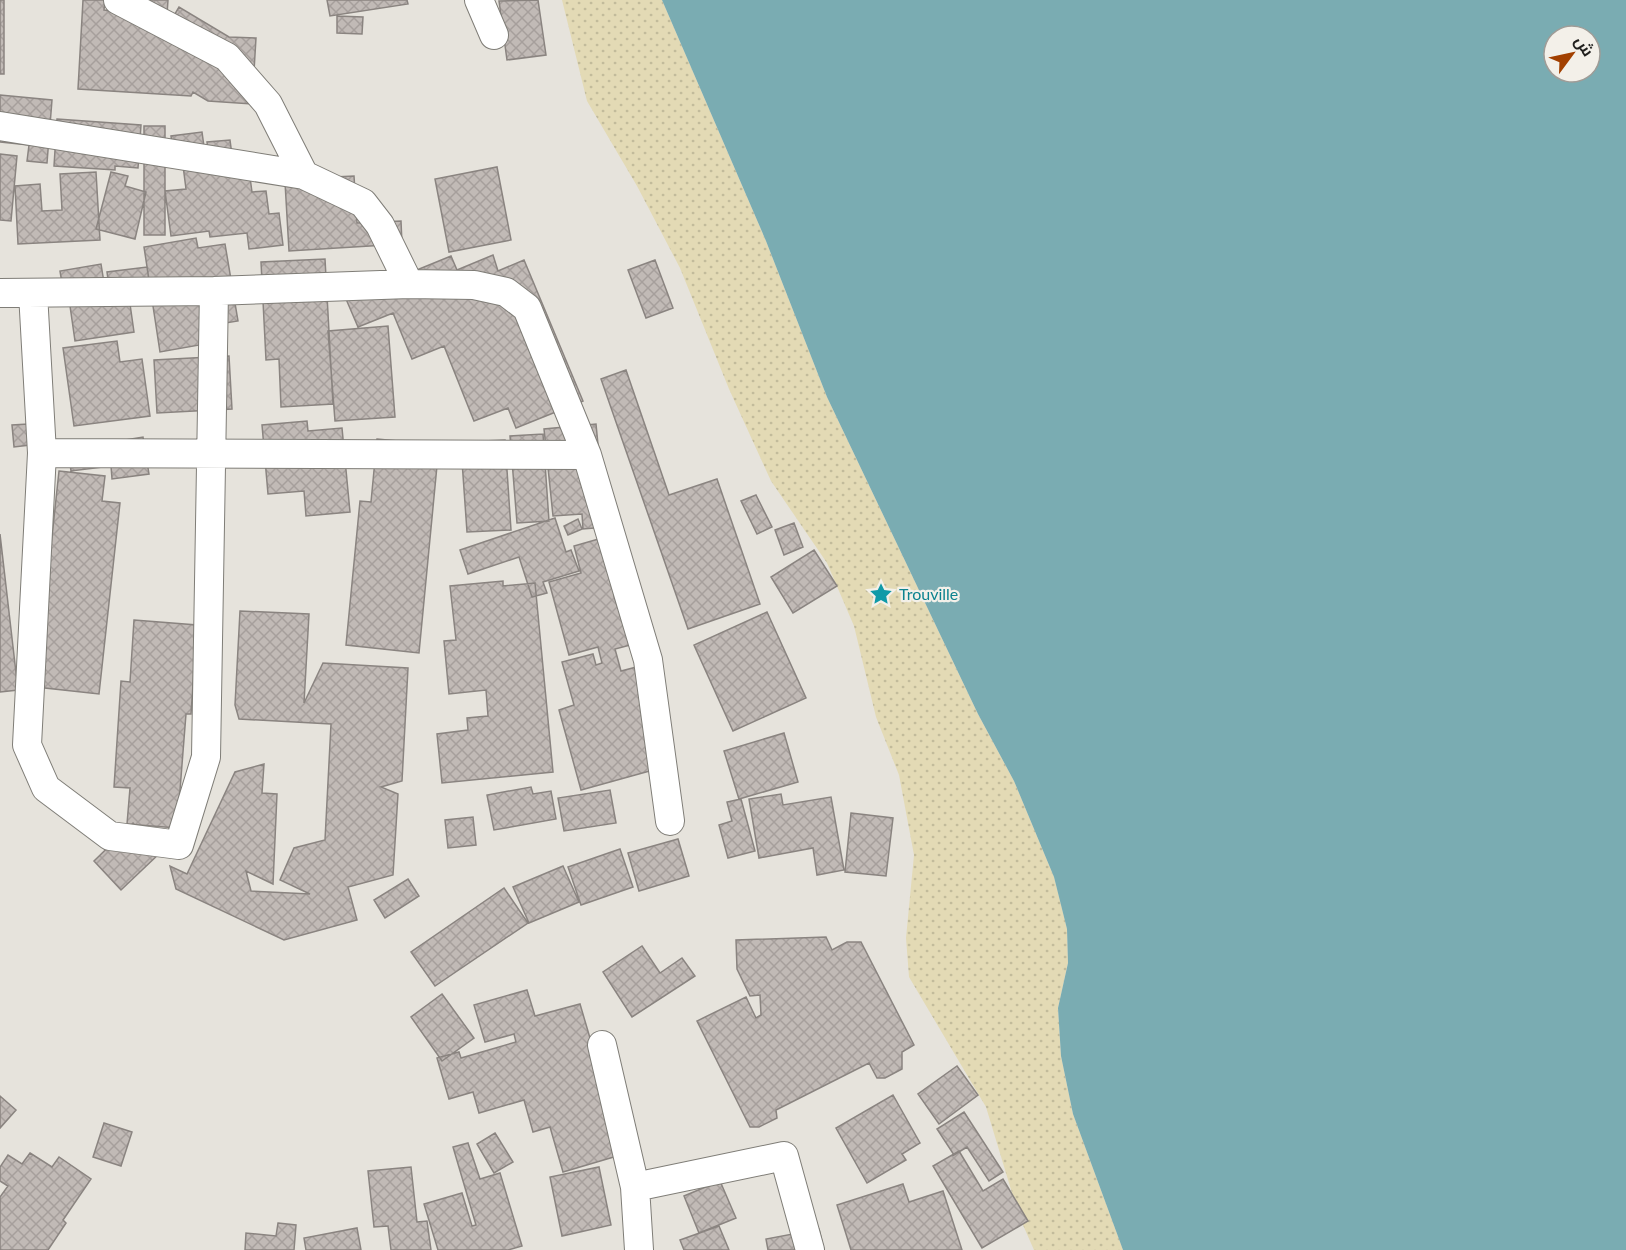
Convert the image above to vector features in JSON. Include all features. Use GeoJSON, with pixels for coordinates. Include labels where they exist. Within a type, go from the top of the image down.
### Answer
{"type":"FeatureCollection","features":[{"type":"Feature","properties":{"kind":"street"},"geometry":{"type":"LineString","coordinates":[[118,0],[227,57],[268,104],[304,175]]}},
{"type":"Feature","properties":{"kind":"street"},"geometry":{"type":"LineString","coordinates":[[479,0],[494,35]]}},
{"type":"Feature","properties":{"kind":"street"},"geometry":{"type":"LineString","coordinates":[[0,126],[304,175],[363,203],[381,225],[409,284]]}},
{"type":"Feature","properties":{"kind":"street"},"geometry":{"type":"LineString","coordinates":[[0,293],[214,291],[409,284],[474,285],[506,292],[527,308],[587,455],[648,660],[670,821]]}},
{"type":"Feature","properties":{"kind":"street"},"geometry":{"type":"LineString","coordinates":[[33,293],[42,453],[27,745],[46,788],[110,836],[179,845],[206,757],[214,291]]}},
{"type":"Feature","properties":{"kind":"street"},"geometry":{"type":"LineString","coordinates":[[42,453],[587,455]]}},
{"type":"Feature","properties":{"kind":"street"},"geometry":{"type":"LineString","coordinates":[[602,1045],[635,1186],[639,1250]]}},
{"type":"Feature","properties":{"kind":"street"},"geometry":{"type":"LineString","coordinates":[[635,1186],[784,1156],[810,1250]]}},
{"type":"Feature","properties":{"kind":"sand","name":"Trouville"},"geometry":{"type":"Polygon","coordinates":[[[562,0],[662,0],[766,241],[827,397],[978,714],[1014,781],[1054,877],[1067,929],[1068,963],[1058,1008],[1061,1056],[1073,1114],[1123,1250],[1034,1250],[1019,1216],[986,1107],[909,977],[906,938],[914,855],[899,775],[876,717],[854,626],[827,563],[771,481],[729,389],[680,268],[637,186],[587,101],[562,0]]]}},
{"type":"Feature","properties":{"kind":"water"},"geometry":{"type":"Polygon","coordinates":[[[662,0],[1626,0],[1626,1250],[1123,1250],[1073,1114],[1061,1056],[1058,1008],[1068,963],[1067,929],[1054,877],[1014,781],[978,714],[827,397],[766,241],[662,0]]]}},
{"type":"Feature","properties":{"kind":"building"},"geometry":{"type":"Polygon","coordinates":[[[0,0],[4,0],[4,74],[0,74],[0,0]]]}},
{"type":"Feature","properties":{"kind":"building"},"geometry":{"type":"Polygon","coordinates":[[[83,0],[105,0],[104,10],[124,12],[125,0],[168,0],[166,29],[179,7],[229,37],[256,38],[252,104],[208,101],[193,92],[191,96],[78,89],[83,0]]]}},
{"type":"Feature","properties":{"kind":"building"},"geometry":{"type":"Polygon","coordinates":[[[327,0],[407,0],[408,4],[330,16],[327,0]]]}},
{"type":"Feature","properties":{"kind":"building"},"geometry":{"type":"Polygon","coordinates":[[[538,0],[546,55],[507,60],[499,1],[538,0]]]}},
{"type":"Feature","properties":{"kind":"building"},"geometry":{"type":"Polygon","coordinates":[[[337,16],[363,17],[362,34],[337,33],[337,16]]]}},
{"type":"Feature","properties":{"kind":"building"},"geometry":{"type":"Polygon","coordinates":[[[0,95],[52,100],[47,163],[27,161],[29,145],[0,142],[0,95]]]}},
{"type":"Feature","properties":{"kind":"building"},"geometry":{"type":"Polygon","coordinates":[[[57,119],[141,125],[138,168],[115,166],[115,170],[54,166],[57,119]]]}},
{"type":"Feature","properties":{"kind":"building"},"geometry":{"type":"Polygon","coordinates":[[[144,126],[165,126],[165,235],[144,235],[144,126]]]}},
{"type":"Feature","properties":{"kind":"building"},"geometry":{"type":"Polygon","coordinates":[[[202,132],[206,161],[247,155],[252,192],[266,191],[269,214],[279,213],[283,245],[249,249],[247,233],[210,237],[209,231],[171,236],[165,191],[186,189],[182,158],[174,159],[171,136],[202,132]]]}},
{"type":"Feature","properties":{"kind":"building"},"geometry":{"type":"Polygon","coordinates":[[[230,140],[232,155],[209,158],[207,142],[230,140]]]}},
{"type":"Feature","properties":{"kind":"building"},"geometry":{"type":"Polygon","coordinates":[[[0,154],[17,156],[11,221],[0,220],[0,154]]]}},
{"type":"Feature","properties":{"kind":"building"},"geometry":{"type":"Polygon","coordinates":[[[284,165],[312,178],[354,176],[357,223],[401,221],[402,244],[289,251],[284,165]]]}},
{"type":"Feature","properties":{"kind":"building"},"geometry":{"type":"Polygon","coordinates":[[[497,167],[511,240],[449,252],[435,179],[497,167]]]}},
{"type":"Feature","properties":{"kind":"building"},"geometry":{"type":"Polygon","coordinates":[[[96,172],[100,240],[18,244],[15,186],[40,184],[42,211],[62,210],[60,174],[96,172]]]}},
{"type":"Feature","properties":{"kind":"building"},"geometry":{"type":"Polygon","coordinates":[[[111,172],[128,176],[125,186],[146,192],[135,239],[96,229],[111,172]]]}},
{"type":"Feature","properties":{"kind":"building"},"geometry":{"type":"Polygon","coordinates":[[[196,238],[198,248],[225,244],[238,321],[219,324],[222,341],[160,352],[144,247],[196,238]]]}},
{"type":"Feature","properties":{"kind":"building"},"geometry":{"type":"Polygon","coordinates":[[[493,255],[498,271],[524,260],[583,401],[516,428],[508,408],[474,421],[444,346],[412,359],[393,313],[358,327],[346,299],[451,256],[457,270],[493,255]]]}},
{"type":"Feature","properties":{"kind":"building"},"geometry":{"type":"Polygon","coordinates":[[[325,259],[333,404],[281,407],[279,359],[266,360],[261,262],[325,259]]]}},
{"type":"Feature","properties":{"kind":"building"},"geometry":{"type":"Polygon","coordinates":[[[655,260],[673,308],[646,318],[628,270],[655,260]]]}},
{"type":"Feature","properties":{"kind":"building"},"geometry":{"type":"Polygon","coordinates":[[[101,264],[106,295],[65,302],[60,271],[101,264]]]}},
{"type":"Feature","properties":{"kind":"building"},"geometry":{"type":"Polygon","coordinates":[[[147,267],[150,288],[110,295],[107,272],[147,267]]]}},
{"type":"Feature","properties":{"kind":"building"},"geometry":{"type":"Polygon","coordinates":[[[129,297],[134,332],[75,341],[70,306],[129,297]]]}},
{"type":"Feature","properties":{"kind":"building"},"geometry":{"type":"Polygon","coordinates":[[[388,326],[395,417],[335,421],[328,331],[388,326]]]}},
{"type":"Feature","properties":{"kind":"building"},"geometry":{"type":"Polygon","coordinates":[[[117,341],[120,362],[142,359],[150,416],[74,426],[63,348],[117,341]]]}},
{"type":"Feature","properties":{"kind":"building"},"geometry":{"type":"Polygon","coordinates":[[[229,356],[232,409],[157,413],[154,360],[229,356]]]}},
{"type":"Feature","properties":{"kind":"building"},"geometry":{"type":"Polygon","coordinates":[[[626,370],[669,495],[717,479],[760,604],[688,629],[601,379],[626,370]]]}},
{"type":"Feature","properties":{"kind":"building"},"geometry":{"type":"Polygon","coordinates":[[[307,421],[308,431],[342,428],[350,512],[306,516],[304,491],[268,494],[262,425],[307,421]]]}},
{"type":"Feature","properties":{"kind":"building"},"geometry":{"type":"Polygon","coordinates":[[[28,424],[30,445],[14,447],[12,425],[28,424]]]}},
{"type":"Feature","properties":{"kind":"building"},"geometry":{"type":"Polygon","coordinates":[[[596,424],[606,527],[583,529],[582,514],[553,516],[544,429],[596,424]]]}},
{"type":"Feature","properties":{"kind":"building"},"geometry":{"type":"Polygon","coordinates":[[[543,434],[549,521],[517,523],[510,436],[543,434]]]}},
{"type":"Feature","properties":{"kind":"building"},"geometry":{"type":"Polygon","coordinates":[[[143,437],[149,474],[112,479],[111,466],[71,471],[68,449],[143,437]]]}},
{"type":"Feature","properties":{"kind":"building"},"geometry":{"type":"Polygon","coordinates":[[[377,439],[439,445],[419,653],[346,645],[360,501],[371,502],[377,439]]]}},
{"type":"Feature","properties":{"kind":"building"},"geometry":{"type":"Polygon","coordinates":[[[505,440],[511,530],[467,532],[462,461],[483,441],[505,440]]]}},
{"type":"Feature","properties":{"kind":"building"},"geometry":{"type":"Polygon","coordinates":[[[59,471],[105,476],[102,501],[120,503],[99,694],[36,687],[59,471]]]}},
{"type":"Feature","properties":{"kind":"building"},"geometry":{"type":"Polygon","coordinates":[[[756,495],[772,527],[757,534],[741,501],[756,495]]]}},
{"type":"Feature","properties":{"kind":"building"},"geometry":{"type":"Polygon","coordinates":[[[555,518],[566,552],[571,550],[579,571],[543,582],[547,593],[532,597],[519,557],[468,574],[460,550],[555,518]]]}},
{"type":"Feature","properties":{"kind":"building"},"geometry":{"type":"Polygon","coordinates":[[[578,519],[582,529],[568,535],[564,526],[578,519]]]}},
{"type":"Feature","properties":{"kind":"building"},"geometry":{"type":"Polygon","coordinates":[[[794,523],[803,547],[784,555],[775,530],[794,523]]]}},
{"type":"Feature","properties":{"kind":"building"},"geometry":{"type":"Polygon","coordinates":[[[0,534],[18,690],[0,692],[0,534]]]}},
{"type":"Feature","properties":{"kind":"building"},"geometry":{"type":"Polygon","coordinates":[[[616,534],[631,591],[614,596],[618,608],[628,605],[638,643],[615,649],[621,671],[648,664],[675,764],[581,790],[559,710],[574,705],[562,662],[593,654],[596,665],[602,663],[598,647],[569,655],[549,582],[581,573],[574,546],[616,534]]]}},
{"type":"Feature","properties":{"kind":"building"},"geometry":{"type":"Polygon","coordinates":[[[814,550],[837,586],[793,613],[771,577],[814,550]]]}},
{"type":"Feature","properties":{"kind":"building"},"geometry":{"type":"Polygon","coordinates":[[[503,581],[503,586],[535,583],[553,772],[442,783],[437,734],[468,730],[467,718],[488,716],[486,690],[449,694],[444,641],[456,640],[450,586],[503,581]]]}},
{"type":"Feature","properties":{"kind":"building"},"geometry":{"type":"Polygon","coordinates":[[[240,611],[309,614],[304,703],[323,663],[408,668],[402,781],[381,787],[398,794],[393,875],[348,887],[357,920],[284,940],[176,889],[170,866],[187,874],[235,772],[264,764],[262,793],[277,794],[273,884],[246,871],[251,891],[310,894],[280,880],[294,848],[325,840],[331,724],[239,719],[235,705],[240,611]]]}},
{"type":"Feature","properties":{"kind":"building"},"geometry":{"type":"Polygon","coordinates":[[[767,612],[806,698],[733,731],[694,645],[767,612]]]}},
{"type":"Feature","properties":{"kind":"building"},"geometry":{"type":"Polygon","coordinates":[[[134,620],[197,625],[191,714],[186,714],[177,828],[127,824],[130,788],[114,787],[121,681],[130,682],[134,620]]]}},
{"type":"Feature","properties":{"kind":"building"},"geometry":{"type":"Polygon","coordinates":[[[784,733],[798,782],[739,799],[724,751],[784,733]]]}},
{"type":"Feature","properties":{"kind":"building"},"geometry":{"type":"Polygon","coordinates":[[[531,787],[533,794],[551,791],[556,819],[494,830],[487,795],[531,787]]]}},
{"type":"Feature","properties":{"kind":"building"},"geometry":{"type":"Polygon","coordinates":[[[610,790],[616,823],[564,831],[558,798],[610,790]]]}},
{"type":"Feature","properties":{"kind":"building"},"geometry":{"type":"Polygon","coordinates":[[[781,794],[783,805],[831,797],[844,870],[817,875],[813,848],[759,858],[749,799],[781,794]]]}},
{"type":"Feature","properties":{"kind":"building"},"geometry":{"type":"Polygon","coordinates":[[[741,799],[755,851],[728,858],[719,825],[732,821],[727,802],[741,799]]]}},
{"type":"Feature","properties":{"kind":"building"},"geometry":{"type":"Polygon","coordinates":[[[851,813],[893,818],[886,876],[845,872],[851,813]]]}},
{"type":"Feature","properties":{"kind":"building"},"geometry":{"type":"Polygon","coordinates":[[[473,817],[476,845],[448,848],[445,820],[473,817]]]}},
{"type":"Feature","properties":{"kind":"building"},"geometry":{"type":"Polygon","coordinates":[[[133,823],[161,852],[121,890],[94,861],[133,823]]]}},
{"type":"Feature","properties":{"kind":"building"},"geometry":{"type":"Polygon","coordinates":[[[678,839],[689,876],[639,891],[628,853],[678,839]]]}},
{"type":"Feature","properties":{"kind":"building"},"geometry":{"type":"Polygon","coordinates":[[[620,849],[633,887],[581,905],[568,867],[620,849]]]}},
{"type":"Feature","properties":{"kind":"building"},"geometry":{"type":"Polygon","coordinates":[[[563,866],[579,902],[529,923],[513,887],[563,866]]]}},
{"type":"Feature","properties":{"kind":"building"},"geometry":{"type":"Polygon","coordinates":[[[408,879],[419,896],[385,918],[374,900],[408,879]]]}},
{"type":"Feature","properties":{"kind":"building"},"geometry":{"type":"Polygon","coordinates":[[[504,888],[528,923],[435,986],[411,952],[504,888]]]}},
{"type":"Feature","properties":{"kind":"building"},"geometry":{"type":"Polygon","coordinates":[[[826,937],[832,950],[847,942],[861,942],[914,1045],[902,1052],[902,1069],[885,1078],[877,1078],[869,1063],[776,1110],[777,1118],[759,1127],[750,1127],[697,1021],[746,997],[756,1018],[761,1015],[760,995],[750,996],[737,969],[736,940],[826,937]]]}},
{"type":"Feature","properties":{"kind":"building"},"geometry":{"type":"Polygon","coordinates":[[[642,946],[660,973],[682,958],[695,976],[632,1017],[603,972],[642,946]]]}},
{"type":"Feature","properties":{"kind":"building"},"geometry":{"type":"Polygon","coordinates":[[[527,990],[535,1016],[580,1004],[624,1154],[563,1172],[550,1127],[533,1132],[524,1100],[479,1113],[473,1092],[449,1099],[437,1058],[459,1052],[461,1058],[516,1042],[514,1034],[485,1042],[474,1005],[527,990]]]}},
{"type":"Feature","properties":{"kind":"building"},"geometry":{"type":"Polygon","coordinates":[[[442,994],[474,1038],[442,1061],[411,1017],[442,994]]]}},
{"type":"Feature","properties":{"kind":"building"},"geometry":{"type":"Polygon","coordinates":[[[957,1066],[978,1095],[939,1124],[918,1094],[957,1066]]]}},
{"type":"Feature","properties":{"kind":"building"},"geometry":{"type":"Polygon","coordinates":[[[893,1095],[920,1143],[902,1154],[906,1160],[867,1183],[836,1128],[893,1095]]]}},
{"type":"Feature","properties":{"kind":"building"},"geometry":{"type":"Polygon","coordinates":[[[0,1096],[16,1110],[0,1128],[0,1096]]]}},
{"type":"Feature","properties":{"kind":"building"},"geometry":{"type":"Polygon","coordinates":[[[964,1112],[1003,1172],[989,1181],[967,1147],[954,1155],[937,1129],[964,1112]]]}},
{"type":"Feature","properties":{"kind":"building"},"geometry":{"type":"Polygon","coordinates":[[[104,1123],[132,1132],[121,1166],[93,1157],[104,1123]]]}},
{"type":"Feature","properties":{"kind":"building"},"geometry":{"type":"Polygon","coordinates":[[[495,1133],[513,1162],[494,1173],[477,1144],[495,1133]]]}},
{"type":"Feature","properties":{"kind":"building"},"geometry":{"type":"Polygon","coordinates":[[[468,1143],[480,1179],[500,1173],[522,1246],[508,1250],[438,1250],[424,1204],[462,1193],[472,1226],[476,1225],[453,1147],[468,1143]]]}},
{"type":"Feature","properties":{"kind":"building"},"geometry":{"type":"Polygon","coordinates":[[[959,1151],[983,1191],[1003,1179],[1028,1221],[982,1248],[933,1166],[959,1151]]]}},
{"type":"Feature","properties":{"kind":"building"},"geometry":{"type":"Polygon","coordinates":[[[30,1153],[52,1167],[59,1157],[91,1179],[63,1220],[66,1223],[48,1250],[0,1250],[0,1197],[8,1186],[0,1181],[0,1167],[8,1155],[22,1164],[30,1153]]]}},
{"type":"Feature","properties":{"kind":"building"},"geometry":{"type":"Polygon","coordinates":[[[411,1167],[417,1222],[427,1221],[431,1250],[391,1250],[388,1226],[374,1227],[368,1171],[411,1167]]]}},
{"type":"Feature","properties":{"kind":"building"},"geometry":{"type":"Polygon","coordinates":[[[599,1167],[611,1225],[562,1236],[550,1177],[599,1167]]]}},
{"type":"Feature","properties":{"kind":"building"},"geometry":{"type":"Polygon","coordinates":[[[720,1181],[736,1218],[699,1233],[684,1196],[720,1181]]]}},
{"type":"Feature","properties":{"kind":"building"},"geometry":{"type":"Polygon","coordinates":[[[903,1184],[909,1202],[943,1191],[962,1250],[851,1250],[837,1205],[903,1184]]]}},
{"type":"Feature","properties":{"kind":"building"},"geometry":{"type":"Polygon","coordinates":[[[278,1223],[296,1225],[294,1250],[245,1250],[246,1233],[276,1236],[278,1223]]]}},
{"type":"Feature","properties":{"kind":"building"},"geometry":{"type":"Polygon","coordinates":[[[719,1226],[729,1250],[684,1250],[680,1240],[719,1226]]]}},
{"type":"Feature","properties":{"kind":"building"},"geometry":{"type":"Polygon","coordinates":[[[357,1228],[361,1250],[306,1250],[304,1238],[357,1228]]]}},
{"type":"Feature","properties":{"kind":"building"},"geometry":{"type":"Polygon","coordinates":[[[819,1229],[824,1250],[768,1250],[766,1239],[819,1229]]]}},
{"type":"Feature","properties":{"kind":"place","name":"Trouville"},"geometry":{"type":"Point","coordinates":[881,594]}}]}
